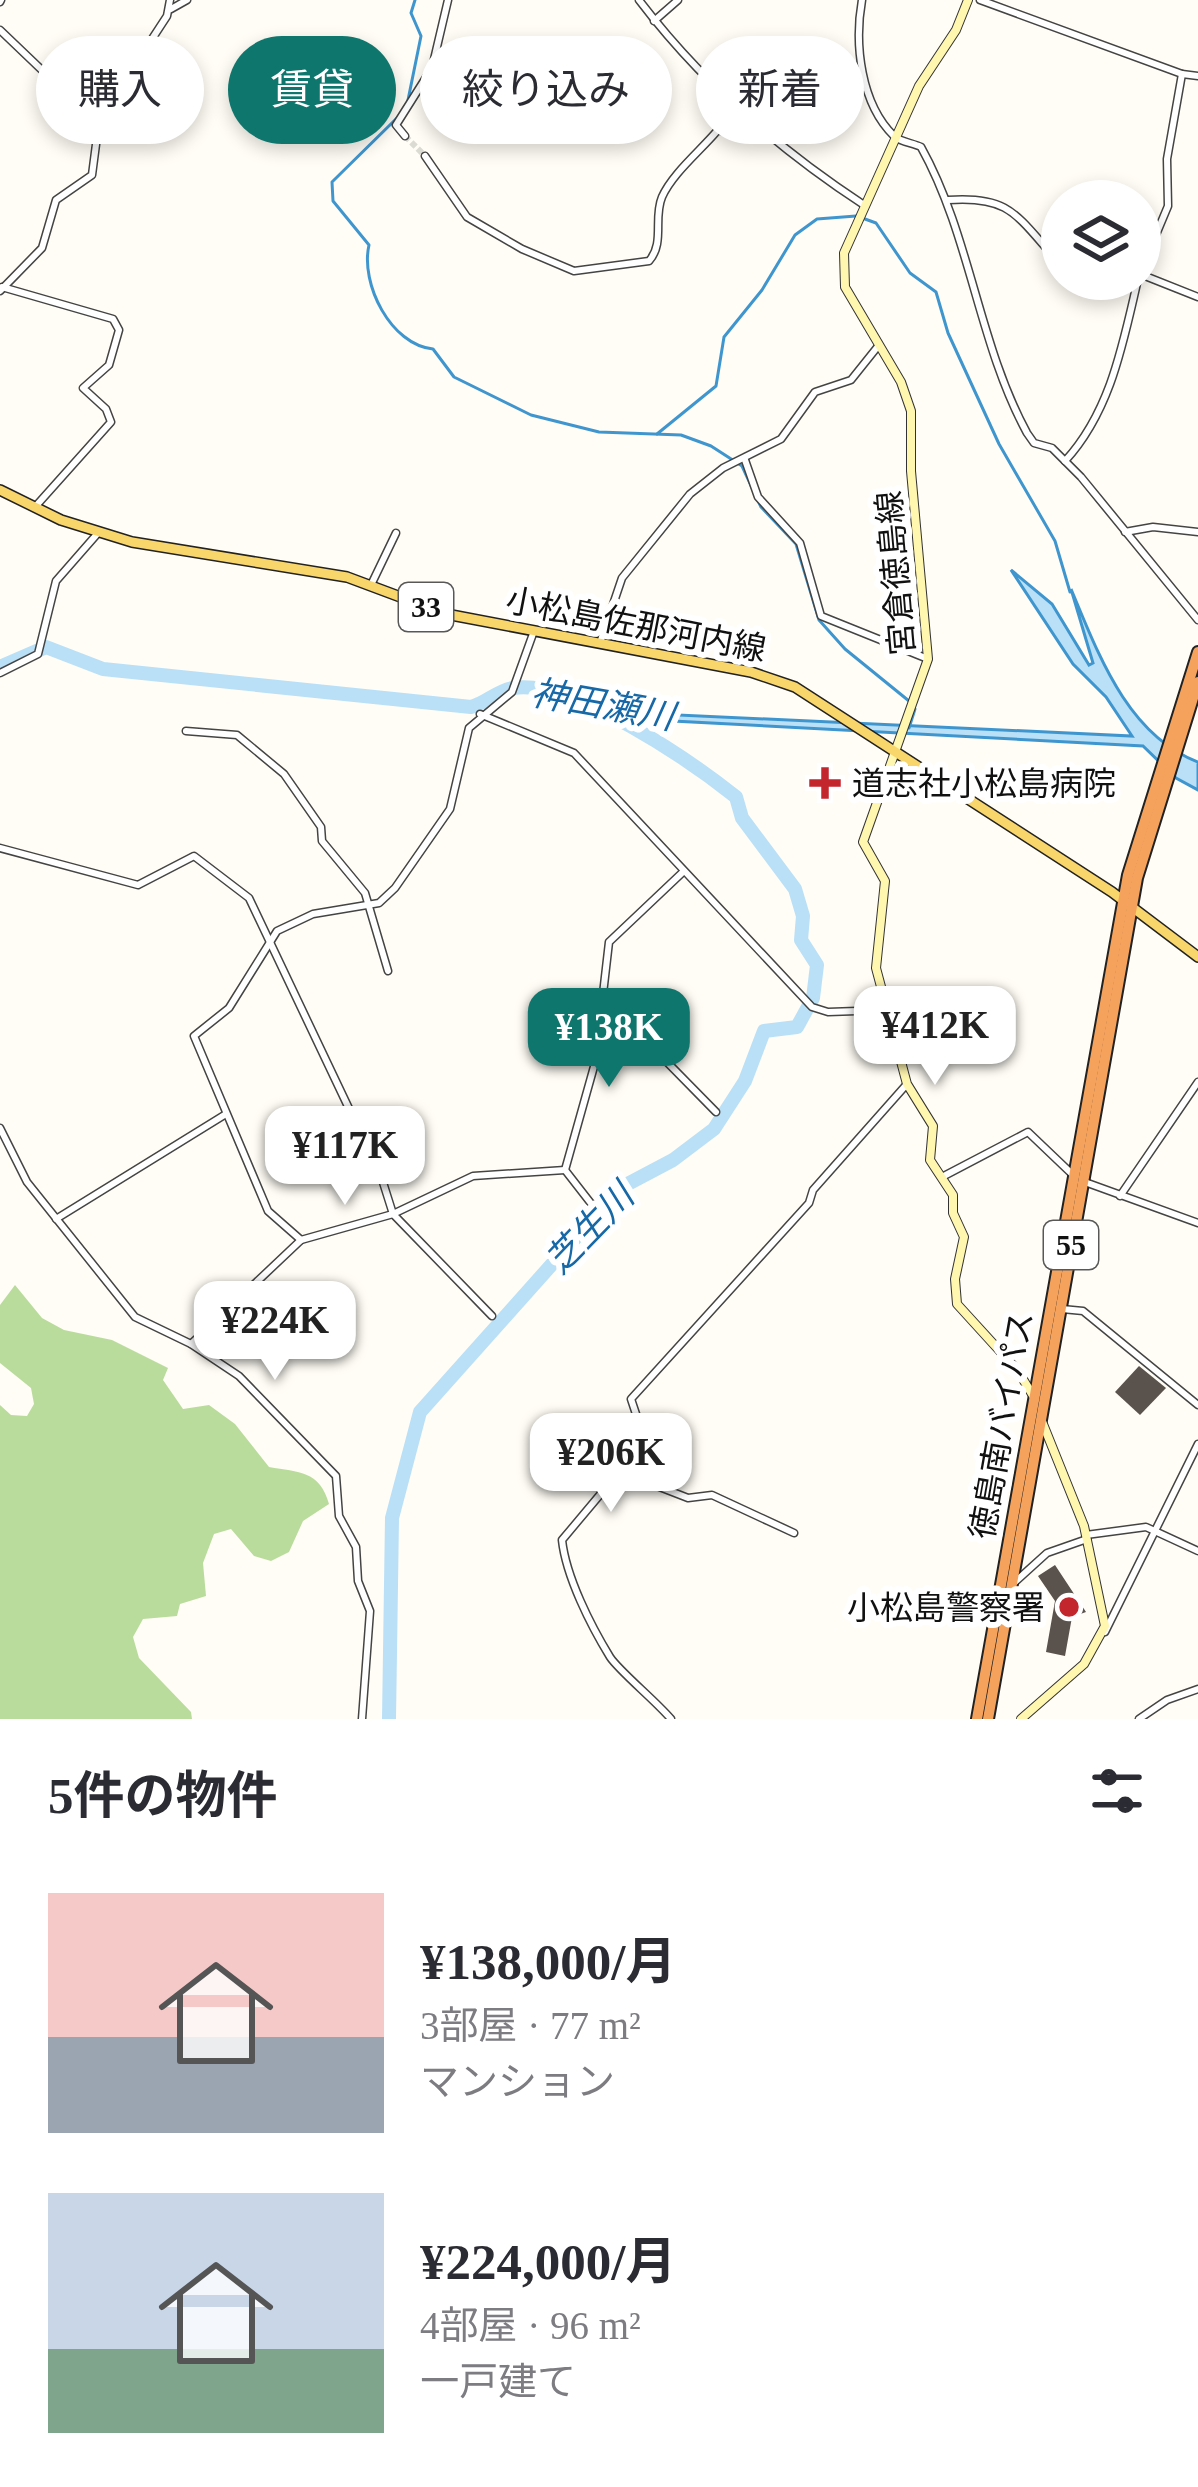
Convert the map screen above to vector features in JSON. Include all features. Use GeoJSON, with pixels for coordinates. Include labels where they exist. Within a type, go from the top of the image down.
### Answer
{"type":"FeatureCollection","features":[{"type":"Feature","properties":{"kind":"highway","name":"徳島南バイパス"},"geometry":{"type":"LineString","coordinates":[[988,1719],[1034,1398],[1128,905],[1198,652]]}},
{"type":"Feature","properties":{"kind":"highway","name":"徳島南バイパス"},"geometry":{"type":"LineString","coordinates":[[1187,696],[1198,682]]}},
{"type":"Feature","properties":{"kind":"highway","name":"徳島南バイパス"},"geometry":{"type":"LineString","coordinates":[[977,1719],[1041,1416],[1077,1178]]}},
{"type":"Feature","properties":{"kind":"main road","name":"宮倉徳島線"},"geometry":{"type":"LineString","coordinates":[[968,0],[956,30],[919,86],[848,238],[843,274],[911,411],[928,659],[863,842],[885,881],[876,968],[907,1084],[933,1126],[930,1160],[953,1195],[953,1214],[964,1237],[955,1279],[957,1304],[1018,1370],[1034,1398],[1086,1537],[1105,1614],[1103,1634]]}},
{"type":"Feature","properties":{"kind":"main road","name":"小松島佐那河内線"},"geometry":{"type":"LineString","coordinates":[[0,490],[98,533],[182,552],[272,562],[371,585],[446,614],[780,681],[852,722],[1128,905],[1198,957]]}},
{"type":"Feature","properties":{"kind":"main road"},"geometry":{"type":"LineString","coordinates":[[1021,1719],[1084,1664],[1103,1634]]}},
{"type":"Feature","properties":{"kind":"street"},"geometry":{"type":"LineString","coordinates":[[151,36],[170,4],[188,0]]}},
{"type":"Feature","properties":{"kind":"street"},"geometry":{"type":"LineString","coordinates":[[405,136],[396,125],[431,68],[448,0]]}},
{"type":"Feature","properties":{"kind":"street"},"geometry":{"type":"LineString","coordinates":[[639,0],[696,71]]}},
{"type":"Feature","properties":{"kind":"street"},"geometry":{"type":"LineString","coordinates":[[655,21],[678,0]]}},
{"type":"Feature","properties":{"kind":"street"},"geometry":{"type":"LineString","coordinates":[[862,0],[863,71],[869,102],[898,139],[921,147],[947,200],[982,327],[1016,414],[1034,443],[1052,448],[1065,461],[1198,620]]}},
{"type":"Feature","properties":{"kind":"street"},"geometry":{"type":"LineString","coordinates":[[980,0],[1181,74],[1198,76]]}},
{"type":"Feature","properties":{"kind":"street"},"geometry":{"type":"LineString","coordinates":[[0,30],[36,64]]}},
{"type":"Feature","properties":{"kind":"street"},"geometry":{"type":"LineString","coordinates":[[1161,224],[1168,206],[1168,159],[1181,74]]}},
{"type":"Feature","properties":{"kind":"street"},"geometry":{"type":"LineString","coordinates":[[35,507],[111,422],[106,409],[83,388],[109,365],[119,330],[112,319],[1,289],[42,248],[56,200],[92,175],[96,144]]}},
{"type":"Feature","properties":{"kind":"street"},"geometry":{"type":"LineString","coordinates":[[425,156],[476,226],[583,271],[649,261],[657,247],[660,200],[706,144]]}},
{"type":"Feature","properties":{"kind":"street"},"geometry":{"type":"LineString","coordinates":[[780,144],[865,205]]}},
{"type":"Feature","properties":{"kind":"street"},"geometry":{"type":"LineString","coordinates":[[947,200],[992,203],[1022,214],[1041,241]]}},
{"type":"Feature","properties":{"kind":"street"},"geometry":{"type":"LineString","coordinates":[[1161,284],[1198,297]]}},
{"type":"Feature","properties":{"kind":"street"},"geometry":{"type":"LineString","coordinates":[[1065,461],[1097,421],[1134,300]]}},
{"type":"Feature","properties":{"kind":"street"},"geometry":{"type":"LineString","coordinates":[[600,643],[622,578],[699,485],[781,439],[815,392],[851,380],[879,345]]}},
{"type":"Feature","properties":{"kind":"street"},"geometry":{"type":"LineString","coordinates":[[745,460],[758,497],[800,543],[821,616],[928,659]]}},
{"type":"Feature","properties":{"kind":"street"},"geometry":{"type":"LineString","coordinates":[[1125,532],[1153,527],[1198,532]]}},
{"type":"Feature","properties":{"kind":"street"},"geometry":{"type":"LineString","coordinates":[[0,674],[16,670],[39,647],[56,581],[98,533]]}},
{"type":"Feature","properties":{"kind":"street"},"geometry":{"type":"LineString","coordinates":[[371,585],[396,533]]}},
{"type":"Feature","properties":{"kind":"street"},"geometry":{"type":"LineString","coordinates":[[301,1240],[268,1211],[194,1036],[229,1008],[270,938],[313,914],[369,904],[395,887],[450,808],[462,773],[464,744],[480,714],[515,686],[534,630]]}},
{"type":"Feature","properties":{"kind":"street"},"geometry":{"type":"LineString","coordinates":[[480,714],[574,753],[810,1005],[828,1012],[887,1010]]}},
{"type":"Feature","properties":{"kind":"street"},"geometry":{"type":"LineString","coordinates":[[185,731],[237,735],[284,774],[322,827],[322,841],[369,904],[388,971]]}},
{"type":"Feature","properties":{"kind":"street"},"geometry":{"type":"LineString","coordinates":[[0,848],[138,885],[194,856],[249,898],[292,997],[381,1176],[393,1214],[492,1316]]}},
{"type":"Feature","properties":{"kind":"street"},"geometry":{"type":"LineString","coordinates":[[565,1170],[595,1063],[609,942],[684,872]]}},
{"type":"Feature","properties":{"kind":"street"},"geometry":{"type":"LineString","coordinates":[[605,999],[716,1112]]}},
{"type":"Feature","properties":{"kind":"street"},"geometry":{"type":"LineString","coordinates":[[1120,1196],[1198,1082]]}},
{"type":"Feature","properties":{"kind":"street"},"geometry":{"type":"LineString","coordinates":[[670,1719],[638,1681],[613,1664],[562,1548],[565,1534],[609,1484],[616,1457],[638,1420],[631,1399],[809,1203],[813,1190],[907,1084]]}},
{"type":"Feature","properties":{"kind":"street"},"geometry":{"type":"LineString","coordinates":[[56,1220],[226,1114]]}},
{"type":"Feature","properties":{"kind":"street"},"geometry":{"type":"LineString","coordinates":[[0,1128],[19,1170],[135,1317],[191,1344],[249,1385],[336,1476],[339,1516],[356,1547],[358,1581],[370,1611],[362,1719]]}},
{"type":"Feature","properties":{"kind":"street"},"geometry":{"type":"LineString","coordinates":[[942,1177],[1028,1132],[1077,1178],[1198,1223]]}},
{"type":"Feature","properties":{"kind":"street"},"geometry":{"type":"LineString","coordinates":[[191,1344],[301,1240],[393,1214],[472,1176],[565,1170]]}},
{"type":"Feature","properties":{"kind":"street"},"geometry":{"type":"LineString","coordinates":[[565,1170],[593,1206]]}},
{"type":"Feature","properties":{"kind":"street"},"geometry":{"type":"LineString","coordinates":[[1060,1309],[1083,1311],[1198,1405]]}},
{"type":"Feature","properties":{"kind":"street"},"geometry":{"type":"LineString","coordinates":[[1103,1634],[1198,1444]]}},
{"type":"Feature","properties":{"kind":"street"},"geometry":{"type":"LineString","coordinates":[[616,1457],[657,1486],[688,1498],[712,1496],[794,1533]]}},
{"type":"Feature","properties":{"kind":"street"},"geometry":{"type":"LineString","coordinates":[[1005,1585],[1047,1553],[1132,1526],[1155,1529],[1198,1551]]}},
{"type":"Feature","properties":{"kind":"street"},"geometry":{"type":"LineString","coordinates":[[1139,1719],[1167,1700],[1198,1689]]}},
{"type":"Feature","properties":{"kind":"green space"},"geometry":{"type":"Polygon","coordinates":[[[15,1285],[42,1318],[64,1330],[112,1340],[168,1368],[163,1380],[183,1409],[209,1405],[235,1424],[269,1467],[307,1475],[325,1493],[329,1504],[303,1521],[289,1552],[271,1561],[254,1556],[231,1529],[214,1534],[203,1563],[206,1596],[180,1604],[177,1616],[143,1619],[133,1637],[139,1658],[191,1712],[192,1719],[0,1719],[0,1405],[11,1415],[27,1416],[34,1404],[31,1388],[0,1363],[0,1305],[15,1285]]]}},
{"type":"Feature","properties":{"kind":"water"},"geometry":{"type":"Polygon","coordinates":[[[1011,570],[1052,604],[1089,665],[1093,663],[1071,589],[1104,665],[1134,712],[1152,733],[1198,762],[1198,790],[1176,778],[1143,746],[635,719],[636,713],[1132,736],[1106,697],[1073,664],[1011,570]]]}},
{"type":"Feature","properties":{"kind":"building"},"geometry":{"type":"Polygon","coordinates":[[[1139,1366],[1166,1388],[1140,1415],[1115,1392],[1139,1366]]]}},
{"type":"Feature","properties":{"kind":"building","name":"小松島警察署"},"geometry":{"type":"Polygon","coordinates":[[[1055,1565],[1086,1612],[1072,1617],[1065,1656],[1046,1652],[1055,1601],[1038,1576],[1055,1565]]]}},
{"type":"Feature","properties":{"kind":"waterway"},"geometry":{"type":"LineString","coordinates":[[408,100],[421,36],[411,13],[415,0]]}},
{"type":"Feature","properties":{"kind":"waterway"},"geometry":{"type":"LineString","coordinates":[[397,118],[332,182],[333,201],[369,245],[369,277],[392,325],[404,337],[433,349],[454,377],[531,415],[599,432],[681,435],[711,446],[742,466],[761,507],[796,544],[819,620],[845,649],[909,701]]}},
{"type":"Feature","properties":{"kind":"waterway","name":"神田瀬川"},"geometry":{"type":"LineString","coordinates":[[657,434],[716,386],[724,337],[762,290],[795,235],[817,219],[856,216]]}},
{"type":"Feature","properties":{"kind":"waterway","name":"神田瀬川"},"geometry":{"type":"LineString","coordinates":[[865,219],[876,223],[910,273],[936,292],[948,333],[999,444],[1055,541],[1070,592]]}},
{"type":"Feature","properties":{"kind":"waterway","name":"芝生川"},"geometry":{"type":"LineString","coordinates":[[0,667],[46,647],[103,669],[471,707],[513,688],[566,696],[630,726],[736,797],[742,818],[795,889],[803,916],[801,940],[817,965],[813,998],[797,1027],[764,1031],[745,1081],[714,1129],[673,1160],[620,1188],[420,1412],[392,1518],[389,1719]]}},
{"type":"Feature","properties":{"kind":"waterway"},"geometry":{"type":"LineString","coordinates":[[909,728],[915,709]]}},
{"type":"Feature","properties":{"kind":"waterway","name":"神田瀬川"},"geometry":{"type":"LineString","coordinates":[[618,715],[643,717]]}},
{"type":"Feature","properties":{"kind":"tunnel"},"geometry":{"type":"LineString","coordinates":[[405,136],[425,156]]}},
{"type":"Feature","properties":{"kind":"place","name":"道志社小松島病院"},"geometry":{"type":"Point","coordinates":[825,783]}},
{"type":"Feature","properties":{"kind":"place","name":"小松島警察署"},"geometry":{"type":"Point","coordinates":[1069,1607]}}]}
